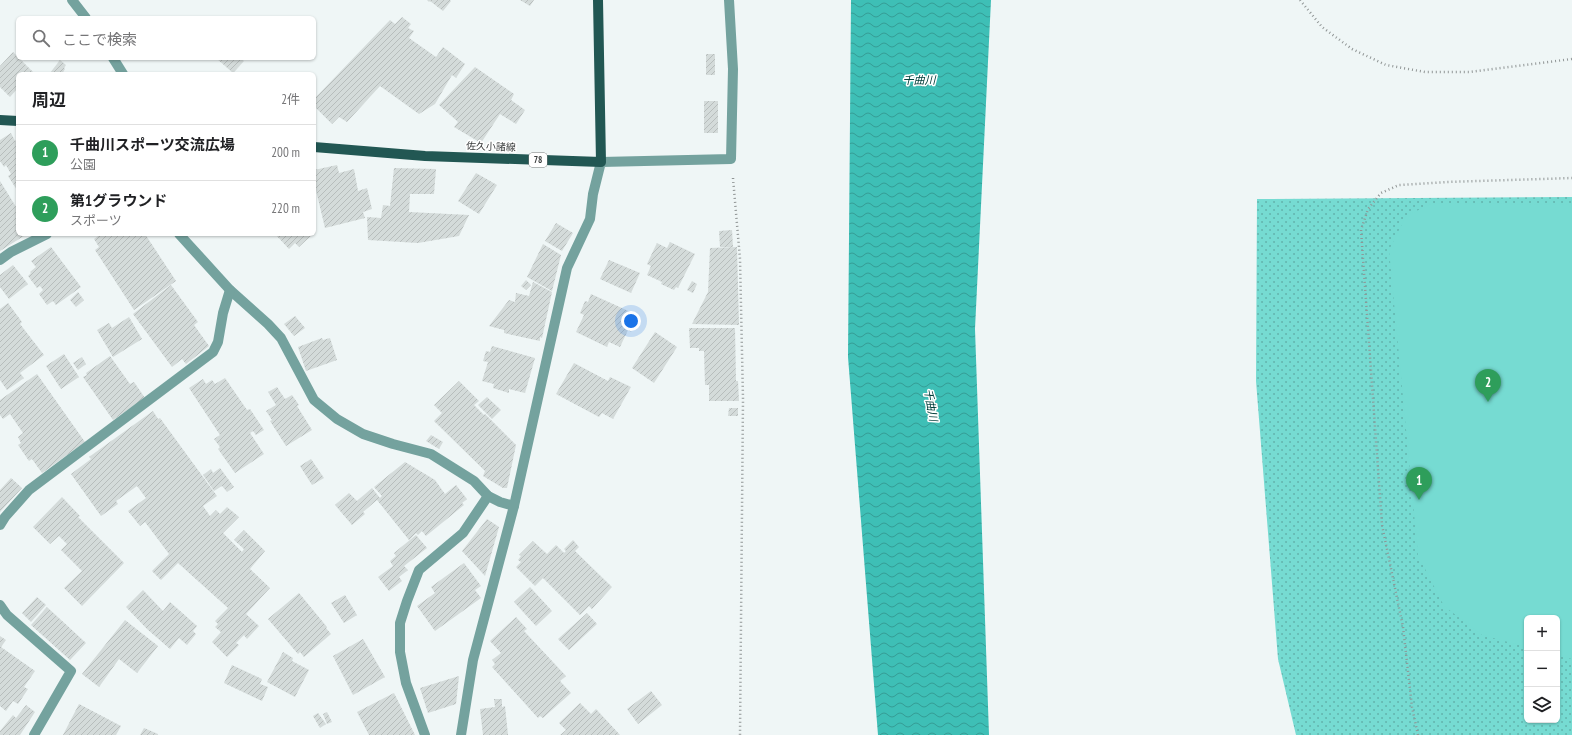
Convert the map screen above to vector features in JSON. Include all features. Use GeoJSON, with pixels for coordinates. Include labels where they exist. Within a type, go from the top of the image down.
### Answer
{"type":"FeatureCollection","features":[{"type":"Feature","properties":{"kind":"main road"},"geometry":{"type":"LineString","coordinates":[[598,0],[602,162]]}},
{"type":"Feature","properties":{"kind":"main road"},"geometry":{"type":"LineString","coordinates":[[0,120],[16,121]]}},
{"type":"Feature","properties":{"kind":"main road","name":"佐久小諸線"},"geometry":{"type":"LineString","coordinates":[[316,147],[425,156],[602,162]]}},
{"type":"Feature","properties":{"kind":"street"},"geometry":{"type":"LineString","coordinates":[[72,0],[84,16]]}},
{"type":"Feature","properties":{"kind":"street"},"geometry":{"type":"LineString","coordinates":[[461,735],[473,660],[514,506],[567,268],[590,219],[593,194],[602,162],[731,159],[733,69],[729,0]]}},
{"type":"Feature","properties":{"kind":"street"},"geometry":{"type":"LineString","coordinates":[[114,60],[122,72]]}},
{"type":"Feature","properties":{"kind":"street"},"geometry":{"type":"LineString","coordinates":[[0,260],[11,252],[43,236]]}},
{"type":"Feature","properties":{"kind":"street"},"geometry":{"type":"LineString","coordinates":[[181,236],[230,290],[268,324],[281,338],[314,400],[337,419],[363,434],[431,454],[474,481],[488,496],[500,502],[514,506]]}},
{"type":"Feature","properties":{"kind":"street"},"geometry":{"type":"LineString","coordinates":[[0,525],[5,517],[29,490],[213,352],[218,342],[223,313],[230,290]]}},
{"type":"Feature","properties":{"kind":"street"},"geometry":{"type":"LineString","coordinates":[[425,735],[406,683],[400,652],[400,623],[406,601],[419,570],[463,533],[488,496]]}},
{"type":"Feature","properties":{"kind":"street"},"geometry":{"type":"LineString","coordinates":[[0,605],[7,615],[71,671],[34,735]]}},
{"type":"Feature","properties":{"kind":"path"},"geometry":{"type":"LineString","coordinates":[[1300,0],[1322,27],[1352,49],[1386,65],[1425,72],[1469,72],[1572,59]]}},
{"type":"Feature","properties":{"kind":"path"},"geometry":{"type":"LineString","coordinates":[[731,159],[740,259],[743,391],[740,735]]}},
{"type":"Feature","properties":{"kind":"path"},"geometry":{"type":"LineString","coordinates":[[1418,735],[1412,707],[1403,627],[1382,525],[1361,230],[1368,209],[1381,193],[1398,185],[1572,178]]}},
{"type":"Feature","properties":{"kind":"shaded area"},"geometry":{"type":"Polygon","coordinates":[[[1572,197],[1572,735],[1296,735],[1278,659],[1256,381],[1257,199],[1572,197]]]}},
{"type":"Feature","properties":{"kind":"shaded area"},"geometry":{"type":"Polygon","coordinates":[[[1433,203],[1572,205],[1572,659],[1560,656],[1560,615],[1524,615],[1524,646],[1482,635],[1444,606],[1418,555],[1389,250],[1406,216],[1433,203]]]}},
{"type":"Feature","properties":{"kind":"water","name":"千曲川"},"geometry":{"type":"Polygon","coordinates":[[[851,0],[991,0],[975,329],[989,735],[878,735],[848,357],[851,0]]]}},
{"type":"Feature","properties":{"kind":"building"},"geometry":{"type":"Polygon","coordinates":[[[427,0],[450,0],[451,1],[443,11],[427,0]]]}},
{"type":"Feature","properties":{"kind":"building"},"geometry":{"type":"Polygon","coordinates":[[[520,0],[534,0],[530,6],[520,0]]]}},
{"type":"Feature","properties":{"kind":"building"},"geometry":{"type":"Polygon","coordinates":[[[402,17],[411,24],[408,28],[414,31],[409,38],[436,57],[443,47],[465,64],[456,78],[452,75],[435,104],[419,114],[380,86],[347,122],[339,117],[332,124],[316,108],[316,97],[390,20],[395,24],[402,17]]]}},
{"type":"Feature","properties":{"kind":"building"},"geometry":{"type":"Polygon","coordinates":[[[13,52],[16,55],[16,60],[21,60],[33,72],[16,72],[16,90],[10,97],[0,87],[0,66],[13,52]]]}},
{"type":"Feature","properties":{"kind":"building"},"geometry":{"type":"Polygon","coordinates":[[[706,54],[715,54],[715,75],[706,75],[706,54]]]}},
{"type":"Feature","properties":{"kind":"building"},"geometry":{"type":"Polygon","coordinates":[[[60,60],[66,65],[63,72],[51,72],[60,60]]]}},
{"type":"Feature","properties":{"kind":"building"},"geometry":{"type":"Polygon","coordinates":[[[218,60],[244,61],[234,72],[232,72],[218,60]]]}},
{"type":"Feature","properties":{"kind":"building"},"geometry":{"type":"Polygon","coordinates":[[[475,67],[514,94],[511,100],[525,110],[516,124],[500,114],[481,143],[454,127],[458,122],[439,105],[475,67]]]}},
{"type":"Feature","properties":{"kind":"building"},"geometry":{"type":"Polygon","coordinates":[[[704,101],[718,101],[718,133],[704,133],[704,101]]]}},
{"type":"Feature","properties":{"kind":"building"},"geometry":{"type":"Polygon","coordinates":[[[11,133],[15,141],[16,140],[16,188],[8,176],[11,174],[6,165],[4,167],[0,161],[0,140],[11,133]]]}},
{"type":"Feature","properties":{"kind":"building"},"geometry":{"type":"Polygon","coordinates":[[[337,165],[339,173],[354,169],[358,191],[367,188],[372,209],[363,212],[365,218],[325,228],[316,190],[316,170],[337,165]]]}},
{"type":"Feature","properties":{"kind":"building"},"geometry":{"type":"Polygon","coordinates":[[[394,168],[436,169],[434,194],[410,194],[409,212],[469,215],[459,236],[418,243],[368,240],[367,217],[381,218],[383,205],[390,206],[394,168]]]}},
{"type":"Feature","properties":{"kind":"building"},"geometry":{"type":"Polygon","coordinates":[[[476,173],[497,185],[479,214],[458,201],[476,173]]]}},
{"type":"Feature","properties":{"kind":"building"},"geometry":{"type":"Polygon","coordinates":[[[0,181],[16,207],[16,236],[24,236],[0,251],[0,181]]]}},
{"type":"Feature","properties":{"kind":"building"},"geometry":{"type":"Polygon","coordinates":[[[556,223],[573,233],[562,251],[545,241],[556,223]]]}},
{"type":"Feature","properties":{"kind":"building"},"geometry":{"type":"Polygon","coordinates":[[[732,230],[733,247],[720,247],[719,231],[732,230]]]}},
{"type":"Feature","properties":{"kind":"building"},"geometry":{"type":"Polygon","coordinates":[[[98,236],[146,236],[176,281],[134,310],[95,250],[99,247],[94,239],[98,236]]]}},
{"type":"Feature","properties":{"kind":"building"},"geometry":{"type":"Polygon","coordinates":[[[277,236],[311,236],[299,247],[295,243],[289,249],[277,236]]]}},
{"type":"Feature","properties":{"kind":"building"},"geometry":{"type":"Polygon","coordinates":[[[670,242],[695,254],[678,288],[676,287],[674,290],[647,275],[651,266],[647,264],[657,243],[667,248],[670,242]]]}},
{"type":"Feature","properties":{"kind":"building"},"geometry":{"type":"Polygon","coordinates":[[[543,244],[561,255],[552,291],[527,277],[543,244]]]}},
{"type":"Feature","properties":{"kind":"building"},"geometry":{"type":"Polygon","coordinates":[[[51,247],[81,287],[56,305],[53,301],[47,305],[39,294],[43,290],[40,286],[37,288],[28,276],[36,267],[31,261],[51,247]]]}},
{"type":"Feature","properties":{"kind":"building"},"geometry":{"type":"Polygon","coordinates":[[[737,247],[739,325],[692,324],[708,292],[710,248],[737,247]]]}},
{"type":"Feature","properties":{"kind":"building"},"geometry":{"type":"Polygon","coordinates":[[[609,260],[640,273],[631,293],[600,279],[609,260]]]}},
{"type":"Feature","properties":{"kind":"building"},"geometry":{"type":"Polygon","coordinates":[[[13,265],[28,284],[9,299],[0,287],[0,275],[13,265]]]}},
{"type":"Feature","properties":{"kind":"building"},"geometry":{"type":"Polygon","coordinates":[[[526,280],[531,285],[526,290],[521,286],[526,280]]]}},
{"type":"Feature","properties":{"kind":"building"},"geometry":{"type":"Polygon","coordinates":[[[692,281],[697,284],[693,293],[687,290],[692,281]]]}},
{"type":"Feature","properties":{"kind":"building"},"geometry":{"type":"Polygon","coordinates":[[[533,282],[552,292],[542,338],[540,337],[540,341],[504,333],[504,330],[489,326],[509,300],[515,302],[516,293],[529,296],[533,282]]]}},
{"type":"Feature","properties":{"kind":"building"},"geometry":{"type":"Polygon","coordinates":[[[171,285],[198,322],[194,325],[209,346],[186,364],[182,359],[172,367],[133,314],[171,285]]]}},
{"type":"Feature","properties":{"kind":"building"},"geometry":{"type":"Polygon","coordinates":[[[78,292],[84,300],[76,307],[70,300],[78,292]]]}},
{"type":"Feature","properties":{"kind":"building"},"geometry":{"type":"Polygon","coordinates":[[[591,294],[635,314],[634,316],[638,318],[631,332],[628,330],[620,347],[609,342],[607,347],[576,332],[584,315],[580,313],[585,301],[588,302],[591,294]]]}},
{"type":"Feature","properties":{"kind":"building"},"geometry":{"type":"Polygon","coordinates":[[[8,303],[22,322],[20,324],[44,355],[20,373],[24,378],[7,390],[0,380],[0,309],[8,303]]]}},
{"type":"Feature","properties":{"kind":"building"},"geometry":{"type":"Polygon","coordinates":[[[295,316],[305,328],[294,336],[284,324],[295,316]]]}},
{"type":"Feature","properties":{"kind":"building"},"geometry":{"type":"Polygon","coordinates":[[[129,317],[142,339],[113,357],[97,330],[109,323],[112,328],[129,317]]]}},
{"type":"Feature","properties":{"kind":"building"},"geometry":{"type":"Polygon","coordinates":[[[689,328],[735,328],[736,381],[738,381],[739,401],[709,401],[709,385],[705,385],[704,351],[699,351],[699,348],[690,348],[689,328]]]}},
{"type":"Feature","properties":{"kind":"building"},"geometry":{"type":"Polygon","coordinates":[[[655,332],[677,347],[654,383],[632,368],[655,332]]]}},
{"type":"Feature","properties":{"kind":"building"},"geometry":{"type":"Polygon","coordinates":[[[322,338],[323,340],[330,338],[337,360],[306,371],[298,347],[322,338]]]}},
{"type":"Feature","properties":{"kind":"building"},"geometry":{"type":"Polygon","coordinates":[[[492,346],[535,358],[525,393],[509,389],[509,393],[493,388],[494,384],[482,381],[488,362],[483,361],[486,351],[490,352],[492,346]]]}},
{"type":"Feature","properties":{"kind":"building"},"geometry":{"type":"Polygon","coordinates":[[[64,354],[79,377],[61,389],[46,366],[64,354]]]}},
{"type":"Feature","properties":{"kind":"building"},"geometry":{"type":"Polygon","coordinates":[[[110,356],[130,384],[134,382],[145,398],[113,420],[83,377],[87,375],[86,373],[110,356]]]}},
{"type":"Feature","properties":{"kind":"building"},"geometry":{"type":"Polygon","coordinates":[[[82,357],[86,364],[78,370],[73,363],[82,357]]]}},
{"type":"Feature","properties":{"kind":"building"},"geometry":{"type":"Polygon","coordinates":[[[574,363],[608,381],[610,377],[631,387],[613,419],[602,413],[599,417],[556,394],[574,363]]]}},
{"type":"Feature","properties":{"kind":"building"},"geometry":{"type":"Polygon","coordinates":[[[37,374],[85,442],[42,473],[32,459],[29,461],[18,445],[21,443],[18,437],[23,433],[10,414],[3,419],[0,415],[0,400],[37,374]]]}},
{"type":"Feature","properties":{"kind":"building"},"geometry":{"type":"Polygon","coordinates":[[[225,378],[247,410],[250,409],[264,430],[256,435],[253,431],[250,433],[264,454],[235,473],[218,449],[220,447],[214,439],[220,435],[189,388],[203,379],[206,384],[212,380],[215,384],[225,378]]]}},
{"type":"Feature","properties":{"kind":"building"},"geometry":{"type":"Polygon","coordinates":[[[459,381],[479,401],[474,405],[516,445],[507,488],[503,488],[483,476],[485,471],[434,421],[442,413],[434,405],[459,381]]]}},
{"type":"Feature","properties":{"kind":"building"},"geometry":{"type":"Polygon","coordinates":[[[277,387],[285,399],[292,395],[312,430],[286,446],[270,421],[272,420],[266,411],[276,405],[268,392],[277,387]]]}},
{"type":"Feature","properties":{"kind":"building"},"geometry":{"type":"Polygon","coordinates":[[[487,397],[501,410],[492,419],[478,405],[487,397]]]}},
{"type":"Feature","properties":{"kind":"building"},"geometry":{"type":"Polygon","coordinates":[[[729,408],[738,408],[738,416],[728,416],[729,408]]]}},
{"type":"Feature","properties":{"kind":"building"},"geometry":{"type":"Polygon","coordinates":[[[153,411],[158,419],[160,418],[217,496],[203,506],[210,516],[216,510],[220,514],[227,507],[239,517],[223,533],[242,552],[244,549],[234,540],[244,530],[265,551],[250,569],[270,588],[246,614],[259,626],[247,639],[244,635],[236,643],[239,645],[227,657],[212,642],[221,632],[215,627],[218,624],[215,621],[228,608],[178,563],[161,580],[152,571],[169,554],[145,522],[140,526],[128,511],[146,498],[137,486],[116,501],[118,504],[101,516],[71,474],[91,459],[89,457],[153,411]]]}},
{"type":"Feature","properties":{"kind":"building"},"geometry":{"type":"Polygon","coordinates":[[[431,435],[443,442],[439,449],[426,441],[431,435]]]}},
{"type":"Feature","properties":{"kind":"building"},"geometry":{"type":"Polygon","coordinates":[[[311,459],[324,478],[312,485],[300,466],[311,459]]]}},
{"type":"Feature","properties":{"kind":"building"},"geometry":{"type":"Polygon","coordinates":[[[405,462],[435,480],[445,494],[456,485],[467,499],[462,503],[464,505],[426,536],[422,531],[418,535],[416,533],[409,540],[377,500],[363,512],[365,514],[352,525],[335,505],[349,493],[357,501],[372,488],[380,498],[382,496],[374,487],[405,462]]]}},
{"type":"Feature","properties":{"kind":"building"},"geometry":{"type":"Polygon","coordinates":[[[220,468],[234,487],[227,492],[222,486],[214,491],[203,475],[211,469],[213,473],[220,468]]]}},
{"type":"Feature","properties":{"kind":"building"},"geometry":{"type":"Polygon","coordinates":[[[11,478],[22,488],[0,512],[0,490],[11,478]]]}},
{"type":"Feature","properties":{"kind":"building"},"geometry":{"type":"Polygon","coordinates":[[[62,497],[80,516],[78,517],[124,563],[82,606],[64,588],[82,571],[61,550],[67,544],[59,536],[50,544],[33,527],[62,497]]]}},
{"type":"Feature","properties":{"kind":"building"},"geometry":{"type":"Polygon","coordinates":[[[487,519],[499,527],[485,576],[462,551],[487,519]]]}},
{"type":"Feature","properties":{"kind":"building"},"geometry":{"type":"Polygon","coordinates":[[[416,535],[427,548],[404,566],[408,570],[399,577],[402,581],[389,591],[378,577],[393,566],[390,561],[396,556],[394,553],[416,535]]]}},
{"type":"Feature","properties":{"kind":"building"},"geometry":{"type":"Polygon","coordinates":[[[573,540],[579,547],[575,551],[612,587],[592,609],[589,606],[580,615],[543,578],[535,586],[516,567],[521,562],[518,560],[521,556],[519,555],[533,541],[547,554],[556,545],[564,553],[566,551],[564,549],[573,540]]]}},
{"type":"Feature","properties":{"kind":"building"},"geometry":{"type":"Polygon","coordinates":[[[464,563],[481,586],[475,590],[481,598],[435,631],[417,606],[435,593],[431,587],[464,563]]]}},
{"type":"Feature","properties":{"kind":"building"},"geometry":{"type":"Polygon","coordinates":[[[530,587],[552,611],[536,626],[514,602],[530,587]]]}},
{"type":"Feature","properties":{"kind":"building"},"geometry":{"type":"Polygon","coordinates":[[[143,590],[163,611],[170,602],[197,626],[193,631],[196,634],[187,645],[179,638],[170,649],[147,629],[126,607],[143,590]]]}},
{"type":"Feature","properties":{"kind":"building"},"geometry":{"type":"Polygon","coordinates":[[[299,593],[331,634],[304,657],[300,652],[298,654],[268,619],[299,593]]]}},
{"type":"Feature","properties":{"kind":"building"},"geometry":{"type":"Polygon","coordinates":[[[345,595],[357,615],[344,623],[331,603],[345,595]]]}},
{"type":"Feature","properties":{"kind":"building"},"geometry":{"type":"Polygon","coordinates":[[[37,597],[46,605],[31,622],[22,613],[37,597]]]}},
{"type":"Feature","properties":{"kind":"building"},"geometry":{"type":"Polygon","coordinates":[[[47,607],[86,643],[70,660],[31,625],[47,607]]]}},
{"type":"Feature","properties":{"kind":"building"},"geometry":{"type":"Polygon","coordinates":[[[587,613],[597,624],[569,650],[558,639],[587,613]]]}},
{"type":"Feature","properties":{"kind":"building"},"geometry":{"type":"Polygon","coordinates":[[[516,617],[527,629],[524,631],[566,676],[560,681],[571,693],[543,718],[540,716],[538,718],[492,667],[495,664],[492,660],[501,653],[490,641],[516,617]]]}},
{"type":"Feature","properties":{"kind":"building"},"geometry":{"type":"Polygon","coordinates":[[[125,620],[158,646],[137,673],[119,659],[99,687],[82,674],[125,620]]]}},
{"type":"Feature","properties":{"kind":"building"},"geometry":{"type":"Polygon","coordinates":[[[0,636],[6,640],[1,647],[35,671],[24,687],[28,689],[18,704],[13,701],[6,711],[0,706],[0,636]]]}},
{"type":"Feature","properties":{"kind":"building"},"geometry":{"type":"Polygon","coordinates":[[[363,639],[385,677],[353,695],[333,656],[363,639]]]}},
{"type":"Feature","properties":{"kind":"building"},"geometry":{"type":"Polygon","coordinates":[[[283,652],[293,658],[292,661],[309,670],[295,697],[267,682],[283,652]]]}},
{"type":"Feature","properties":{"kind":"building"},"geometry":{"type":"Polygon","coordinates":[[[232,665],[262,679],[260,684],[268,687],[262,701],[224,683],[232,665]]]}},
{"type":"Feature","properties":{"kind":"building"},"geometry":{"type":"Polygon","coordinates":[[[459,676],[456,704],[428,713],[420,688],[459,676]]]}},
{"type":"Feature","properties":{"kind":"building"},"geometry":{"type":"Polygon","coordinates":[[[651,691],[662,705],[638,724],[627,709],[651,691]]]}},
{"type":"Feature","properties":{"kind":"building"},"geometry":{"type":"Polygon","coordinates":[[[394,693],[415,735],[369,735],[357,712],[394,693]]]}},
{"type":"Feature","properties":{"kind":"building"},"geometry":{"type":"Polygon","coordinates":[[[494,699],[502,699],[502,707],[505,706],[508,735],[483,735],[480,709],[495,707],[494,699]]]}},
{"type":"Feature","properties":{"kind":"building"},"geometry":{"type":"Polygon","coordinates":[[[580,703],[591,714],[596,709],[620,735],[560,735],[566,730],[559,723],[580,703]]]}},
{"type":"Feature","properties":{"kind":"building"},"geometry":{"type":"Polygon","coordinates":[[[79,704],[121,726],[116,735],[63,735],[79,704]]]}},
{"type":"Feature","properties":{"kind":"building"},"geometry":{"type":"Polygon","coordinates":[[[26,705],[35,712],[20,735],[0,735],[0,731],[13,715],[16,718],[26,705]]]}},
{"type":"Feature","properties":{"kind":"building"},"geometry":{"type":"Polygon","coordinates":[[[327,712],[332,722],[327,724],[323,714],[327,712]]]}},
{"type":"Feature","properties":{"kind":"building"},"geometry":{"type":"Polygon","coordinates":[[[318,713],[326,724],[320,728],[313,716],[318,713]]]}},
{"type":"Feature","properties":{"kind":"building"},"geometry":{"type":"Polygon","coordinates":[[[144,728],[158,734],[158,735],[140,735],[144,728]]]}},
{"type":"Feature","properties":{"kind":"place","name":"第1グラウンド"},"geometry":{"type":"Point","coordinates":[1488,402]}},
{"type":"Feature","properties":{"kind":"place","name":"千曲川スポーツ交流広場"},"geometry":{"type":"Point","coordinates":[1419,500]}}]}
